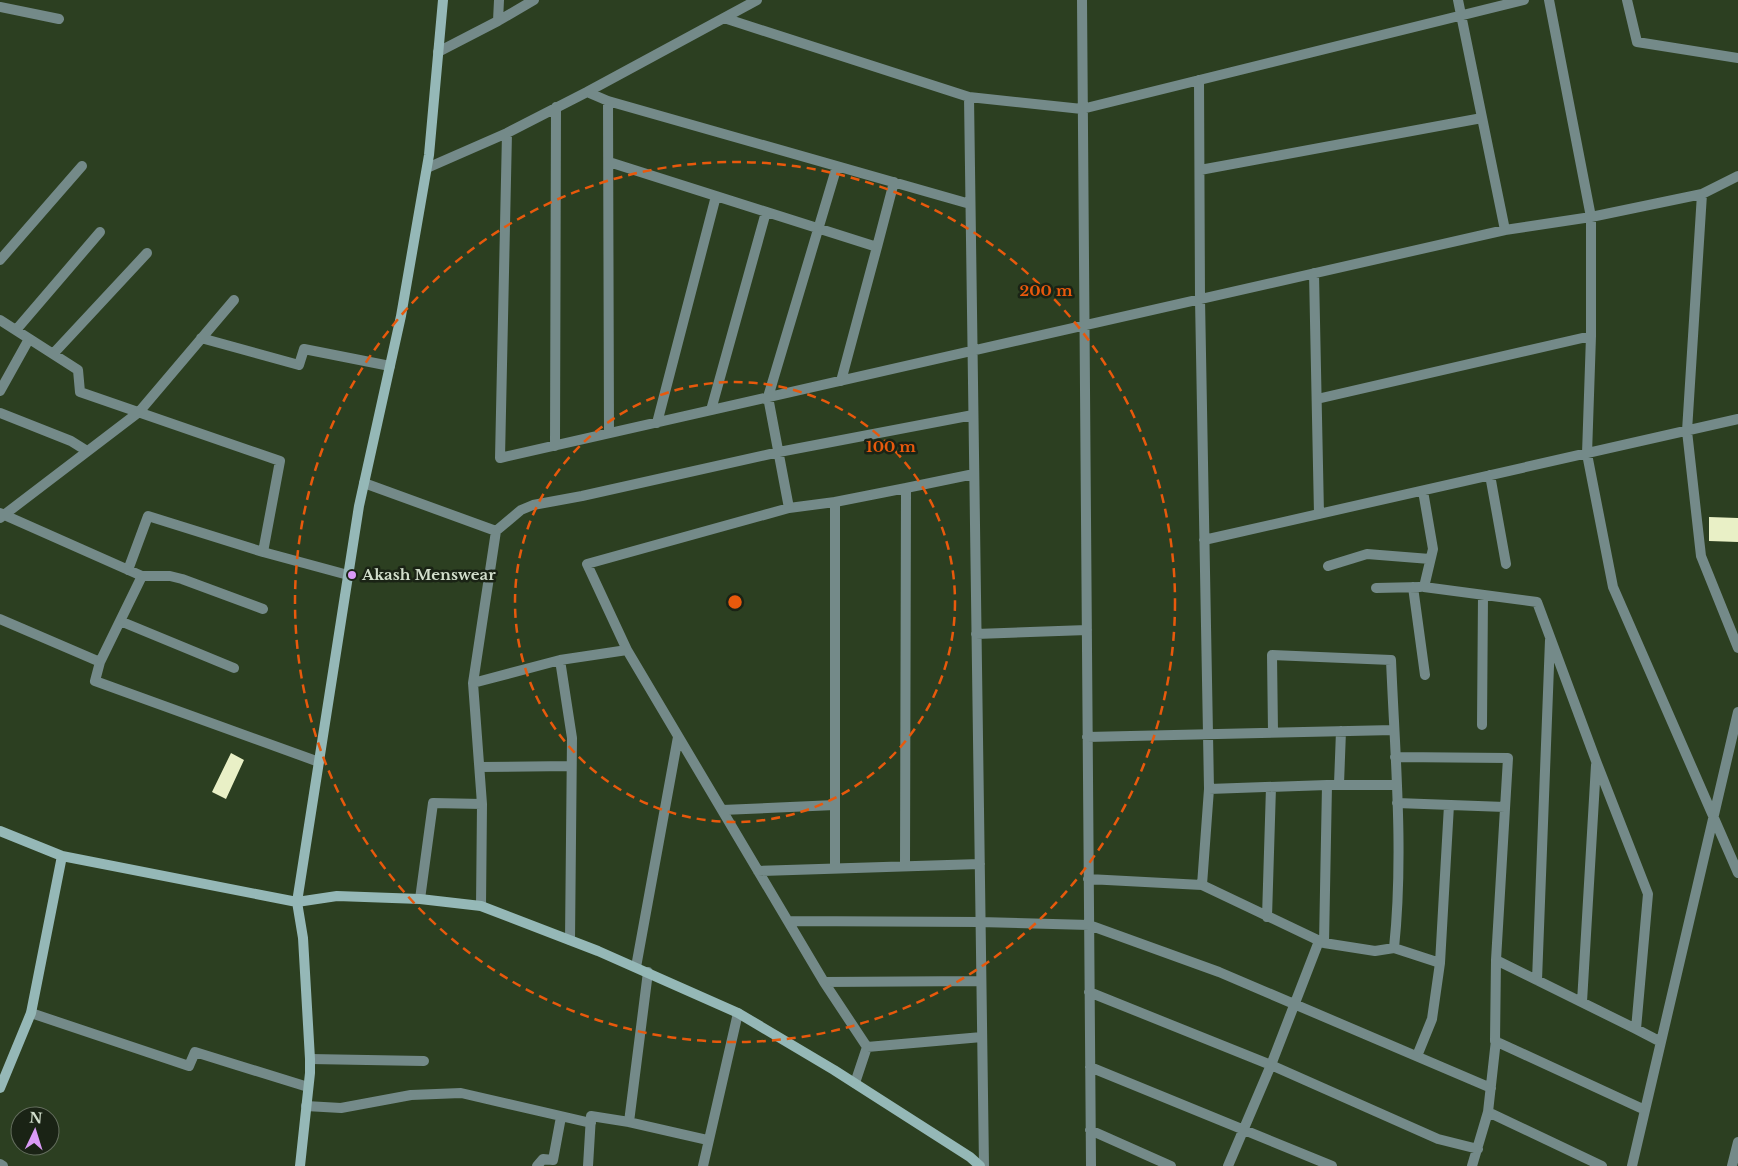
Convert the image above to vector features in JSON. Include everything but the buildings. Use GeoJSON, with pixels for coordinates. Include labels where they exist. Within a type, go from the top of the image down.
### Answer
{"type":"FeatureCollection","features":[{"type":"Feature","properties":{"kind":"street"},"geometry":{"type":"LineString","coordinates":[[300,1166],[310,1060],[303,938],[297,902],[364,483],[402,316],[427,168],[443,0]]}},
{"type":"Feature","properties":{"kind":"street"},"geometry":{"type":"LineString","coordinates":[[498,21],[499,0]]}},
{"type":"Feature","properties":{"kind":"street"},"geometry":{"type":"LineString","coordinates":[[438,52],[534,0]]}},
{"type":"Feature","properties":{"kind":"street"},"geometry":{"type":"LineString","coordinates":[[427,168],[507,133],[757,0]]}},
{"type":"Feature","properties":{"kind":"street"},"geometry":{"type":"LineString","coordinates":[[1082,0],[1091,1166]]}},
{"type":"Feature","properties":{"kind":"street"},"geometry":{"type":"LineString","coordinates":[[1458,0],[1505,230]]}},
{"type":"Feature","properties":{"kind":"street"},"geometry":{"type":"LineString","coordinates":[[724,18],[969,97],[1082,109],[1460,14],[1524,0]]}},
{"type":"Feature","properties":{"kind":"street"},"geometry":{"type":"LineString","coordinates":[[1549,0],[1591,216],[1591,336],[1587,454],[1613,586],[1738,873]]}},
{"type":"Feature","properties":{"kind":"street"},"geometry":{"type":"LineString","coordinates":[[1627,0],[1637,42],[1738,58]]}},
{"type":"Feature","properties":{"kind":"street"},"geometry":{"type":"LineString","coordinates":[[0,7],[58,19]]}},
{"type":"Feature","properties":{"kind":"street"},"geometry":{"type":"LineString","coordinates":[[1199,80],[1200,299],[1209,789],[1202,885]]}},
{"type":"Feature","properties":{"kind":"street"},"geometry":{"type":"LineString","coordinates":[[587,92],[608,101],[970,204]]}},
{"type":"Feature","properties":{"kind":"street"},"geometry":{"type":"LineString","coordinates":[[969,97],[984,1166]]}},
{"type":"Feature","properties":{"kind":"street"},"geometry":{"type":"LineString","coordinates":[[608,101],[609,434]]}},
{"type":"Feature","properties":{"kind":"street"},"geometry":{"type":"LineString","coordinates":[[555,446],[556,107]]}},
{"type":"Feature","properties":{"kind":"street"},"geometry":{"type":"LineString","coordinates":[[1200,170],[1482,118]]}},
{"type":"Feature","properties":{"kind":"street"},"geometry":{"type":"LineString","coordinates":[[507,133],[500,458],[1505,230],[1591,216],[1702,194],[1738,176]]}},
{"type":"Feature","properties":{"kind":"street"},"geometry":{"type":"LineString","coordinates":[[608,162],[877,247]]}},
{"type":"Feature","properties":{"kind":"street"},"geometry":{"type":"LineString","coordinates":[[0,260],[82,166]]}},
{"type":"Feature","properties":{"kind":"street"},"geometry":{"type":"LineString","coordinates":[[789,508],[768,397],[838,166]]}},
{"type":"Feature","properties":{"kind":"street"},"geometry":{"type":"LineString","coordinates":[[841,381],[894,182]]}},
{"type":"Feature","properties":{"kind":"street"},"geometry":{"type":"LineString","coordinates":[[1702,194],[1687,431],[1701,556],[1738,648]]}},
{"type":"Feature","properties":{"kind":"street"},"geometry":{"type":"LineString","coordinates":[[656,423],[716,196]]}},
{"type":"Feature","properties":{"kind":"street"},"geometry":{"type":"LineString","coordinates":[[711,410],[766,212]]}},
{"type":"Feature","properties":{"kind":"street"},"geometry":{"type":"LineString","coordinates":[[16,330],[100,232]]}},
{"type":"Feature","properties":{"kind":"street"},"geometry":{"type":"LineString","coordinates":[[53,354],[147,253]]}},
{"type":"Feature","properties":{"kind":"street"},"geometry":{"type":"LineString","coordinates":[[1314,273],[1319,514]]}},
{"type":"Feature","properties":{"kind":"street"},"geometry":{"type":"LineString","coordinates":[[234,300],[139,412],[1,515],[142,576],[170,576],[182,579],[263,609]]}},
{"type":"Feature","properties":{"kind":"street"},"geometry":{"type":"LineString","coordinates":[[0,320],[78,370],[80,392],[280,461],[263,552]]}},
{"type":"Feature","properties":{"kind":"street"},"geometry":{"type":"LineString","coordinates":[[1316,399],[1591,336]]}},
{"type":"Feature","properties":{"kind":"street"},"geometry":{"type":"LineString","coordinates":[[201,338],[299,365],[304,349],[390,366]]}},
{"type":"Feature","properties":{"kind":"street"},"geometry":{"type":"LineString","coordinates":[[0,391],[29,339]]}},
{"type":"Feature","properties":{"kind":"street"},"geometry":{"type":"LineString","coordinates":[[0,414],[71,441],[87,451]]}},
{"type":"Feature","properties":{"kind":"street"},"geometry":{"type":"LineString","coordinates":[[481,906],[482,804],[473,683],[496,531],[525,508],[779,452],[973,415]]}},
{"type":"Feature","properties":{"kind":"street"},"geometry":{"type":"LineString","coordinates":[[1204,540],[1738,419]]}},
{"type":"Feature","properties":{"kind":"street"},"geometry":{"type":"LineString","coordinates":[[867,1047],[824,982],[627,650],[587,564],[789,508],[835,502],[974,474]]}},
{"type":"Feature","properties":{"kind":"street"},"geometry":{"type":"LineString","coordinates":[[1490,475],[1506,564]]}},
{"type":"Feature","properties":{"kind":"street"},"geometry":{"type":"LineString","coordinates":[[364,483],[496,531]]}},
{"type":"Feature","properties":{"kind":"street"},"geometry":{"type":"LineString","coordinates":[[905,866],[906,488]]}},
{"type":"Feature","properties":{"kind":"street"},"geometry":{"type":"LineString","coordinates":[[1422,490],[1432,548],[1419,588],[1425,675]]}},
{"type":"Feature","properties":{"kind":"street"},"geometry":{"type":"LineString","coordinates":[[835,502],[835,869]]}},
{"type":"Feature","properties":{"kind":"street"},"geometry":{"type":"LineString","coordinates":[[128,570],[148,516],[263,552],[348,575]]}},
{"type":"Feature","properties":{"kind":"street"},"geometry":{"type":"LineString","coordinates":[[1328,566],[1367,554],[1430,559]]}},
{"type":"Feature","properties":{"kind":"street"},"geometry":{"type":"LineString","coordinates":[[142,576],[100,662],[95,681],[319,762]]}},
{"type":"Feature","properties":{"kind":"street"},"geometry":{"type":"LineString","coordinates":[[1376,588],[1419,588],[1538,602],[1596,761],[1648,894],[1636,1029]]}},
{"type":"Feature","properties":{"kind":"street"},"geometry":{"type":"LineString","coordinates":[[1482,725],[1483,595]]}},
{"type":"Feature","properties":{"kind":"street"},"geometry":{"type":"LineString","coordinates":[[0,619],[100,662]]}},
{"type":"Feature","properties":{"kind":"street"},"geometry":{"type":"LineString","coordinates":[[120,621],[234,668]]}},
{"type":"Feature","properties":{"kind":"street"},"geometry":{"type":"LineString","coordinates":[[976,634],[1086,630]]}},
{"type":"Feature","properties":{"kind":"street"},"geometry":{"type":"LineString","coordinates":[[1537,980],[1550,634]]}},
{"type":"Feature","properties":{"kind":"street"},"geometry":{"type":"LineString","coordinates":[[473,683],[560,660],[627,650]]}},
{"type":"Feature","properties":{"kind":"street"},"geometry":{"type":"LineString","coordinates":[[1273,732],[1272,655],[1391,660],[1397,784],[1399,907],[1394,948]]}},
{"type":"Feature","properties":{"kind":"street"},"geometry":{"type":"LineString","coordinates":[[560,660],[572,738],[570,940]]}},
{"type":"Feature","properties":{"kind":"street"},"geometry":{"type":"LineString","coordinates":[[1632,1166],[1738,712]]}},
{"type":"Feature","properties":{"kind":"street"},"geometry":{"type":"LineString","coordinates":[[1087,737],[1394,730]]}},
{"type":"Feature","properties":{"kind":"street"},"geometry":{"type":"LineString","coordinates":[[1340,784],[1341,731]]}},
{"type":"Feature","properties":{"kind":"street"},"geometry":{"type":"LineString","coordinates":[[636,967],[678,737]]}},
{"type":"Feature","properties":{"kind":"street"},"geometry":{"type":"LineString","coordinates":[[1395,757],[1508,758],[1496,960],[1496,1040],[1488,1112],[1472,1166]]}},
{"type":"Feature","properties":{"kind":"street"},"geometry":{"type":"LineString","coordinates":[[1582,1002],[1596,761]]}},
{"type":"Feature","properties":{"kind":"street"},"geometry":{"type":"LineString","coordinates":[[480,767],[571,766]]}},
{"type":"Feature","properties":{"kind":"street"},"geometry":{"type":"LineString","coordinates":[[1209,789],[1340,784],[1397,784]]}},
{"type":"Feature","properties":{"kind":"street"},"geometry":{"type":"LineString","coordinates":[[1228,1166],[1322,942],[1327,785]]}},
{"type":"Feature","properties":{"kind":"street"},"geometry":{"type":"LineString","coordinates":[[1267,917],[1271,787]]}},
{"type":"Feature","properties":{"kind":"street"},"geometry":{"type":"LineString","coordinates":[[420,899],[433,803],[482,804]]}},
{"type":"Feature","properties":{"kind":"street"},"geometry":{"type":"LineString","coordinates":[[1397,803],[1505,807]]}},
{"type":"Feature","properties":{"kind":"street"},"geometry":{"type":"LineString","coordinates":[[722,810],[835,805]]}},
{"type":"Feature","properties":{"kind":"street"},"geometry":{"type":"LineString","coordinates":[[1417,1056],[1432,1019],[1440,963],[1449,805]]}},
{"type":"Feature","properties":{"kind":"street"},"geometry":{"type":"LineString","coordinates":[[0,831],[62,856],[297,902],[337,896],[420,899],[481,906],[636,967],[738,1013],[855,1083],[970,1157],[980,1166]]}},
{"type":"Feature","properties":{"kind":"street"},"geometry":{"type":"LineString","coordinates":[[0,1088],[31,1013],[62,856]]}},
{"type":"Feature","properties":{"kind":"street"},"geometry":{"type":"LineString","coordinates":[[758,871],[980,864]]}},
{"type":"Feature","properties":{"kind":"street"},"geometry":{"type":"LineString","coordinates":[[1088,879],[1202,885],[1322,942],[1375,951],[1394,948],[1440,963]]}},
{"type":"Feature","properties":{"kind":"street"},"geometry":{"type":"LineString","coordinates":[[788,921],[980,922],[1089,925],[1219,972],[1491,1088]]}},
{"type":"Feature","properties":{"kind":"street"},"geometry":{"type":"LineString","coordinates":[[1496,960],[1661,1042]]}},
{"type":"Feature","properties":{"kind":"street"},"geometry":{"type":"LineString","coordinates":[[629,1122],[648,972]]}},
{"type":"Feature","properties":{"kind":"street"},"geometry":{"type":"LineString","coordinates":[[824,982],[981,981]]}},
{"type":"Feature","properties":{"kind":"street"},"geometry":{"type":"LineString","coordinates":[[1089,992],[1271,1065],[1438,1139],[1478,1149]]}},
{"type":"Feature","properties":{"kind":"street"},"geometry":{"type":"LineString","coordinates":[[31,1013],[189,1066],[196,1052],[308,1087]]}},
{"type":"Feature","properties":{"kind":"street"},"geometry":{"type":"LineString","coordinates":[[703,1166],[738,1013]]}},
{"type":"Feature","properties":{"kind":"street"},"geometry":{"type":"LineString","coordinates":[[867,1047],[982,1037]]}},
{"type":"Feature","properties":{"kind":"street"},"geometry":{"type":"LineString","coordinates":[[1496,1040],[1645,1110]]}},
{"type":"Feature","properties":{"kind":"street"},"geometry":{"type":"LineString","coordinates":[[855,1083],[867,1047]]}},
{"type":"Feature","properties":{"kind":"street"},"geometry":{"type":"LineString","coordinates":[[310,1060],[424,1061]]}},
{"type":"Feature","properties":{"kind":"street"},"geometry":{"type":"LineString","coordinates":[[1090,1067],[1332,1166]]}},
{"type":"Feature","properties":{"kind":"street"},"geometry":{"type":"LineString","coordinates":[[306,1106],[341,1108],[411,1095],[461,1094],[591,1123]]}},
{"type":"Feature","properties":{"kind":"street"},"geometry":{"type":"LineString","coordinates":[[1488,1112],[1602,1166]]}},
{"type":"Feature","properties":{"kind":"street"},"geometry":{"type":"LineString","coordinates":[[538,1166],[543,1159],[552,1160],[561,1116]]}},
{"type":"Feature","properties":{"kind":"street"},"geometry":{"type":"LineString","coordinates":[[588,1166],[591,1116],[629,1122],[708,1140]]}},
{"type":"Feature","properties":{"kind":"street"},"geometry":{"type":"LineString","coordinates":[[1090,1130],[1171,1166]]}},
{"type":"Feature","properties":{"kind":"street"},"geometry":{"type":"LineString","coordinates":[[1732,1166],[1738,1142]]}},
{"type":"Feature","properties":{"kind":"place","name":"Akash Menswear"},"geometry":{"type":"Point","coordinates":[352,575]}}]}
